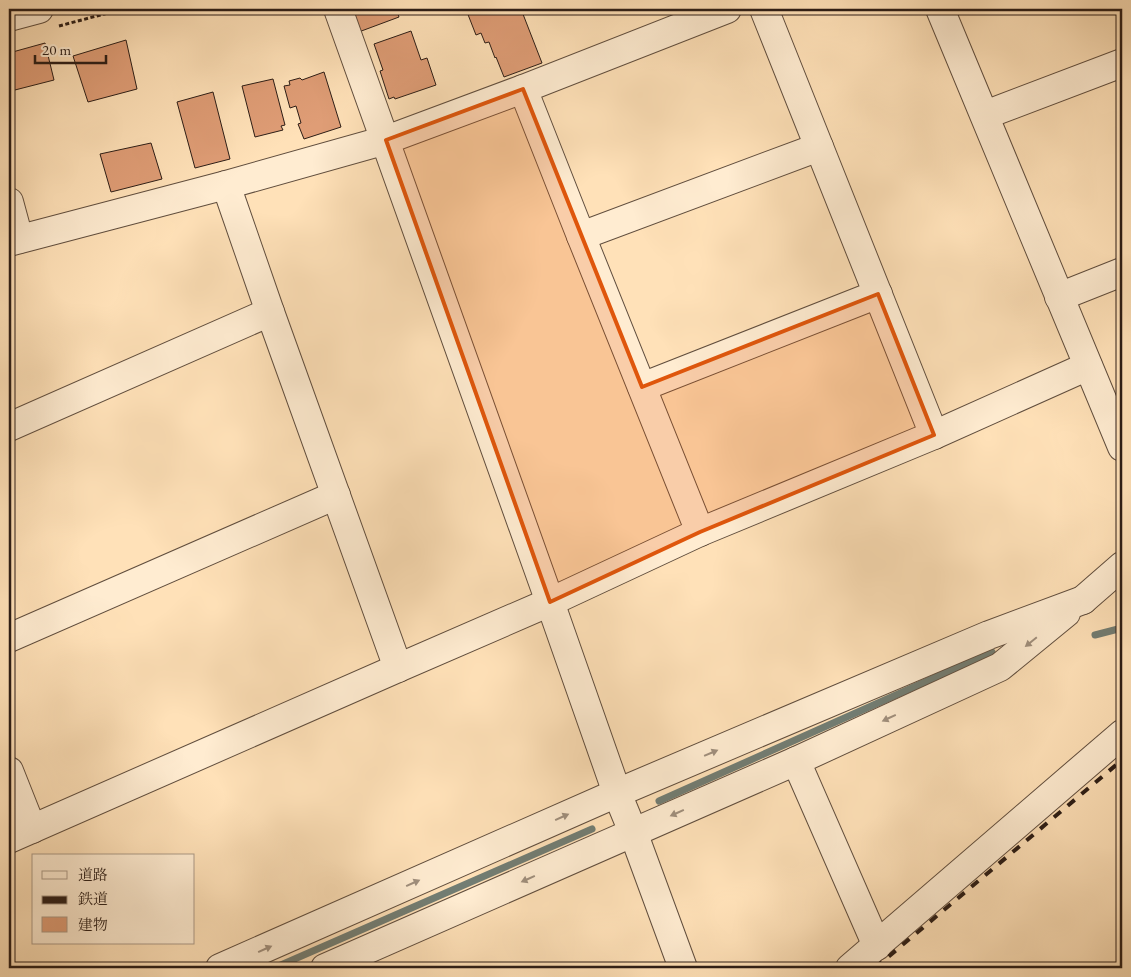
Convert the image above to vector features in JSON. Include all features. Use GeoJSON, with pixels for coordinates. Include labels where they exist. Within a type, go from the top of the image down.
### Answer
{"type":"FeatureCollection","features":[{"type":"Feature","properties":{"kind":"street"},"geometry":{"type":"LineString","coordinates":[[338,9],[617,793],[683,968]]}},
{"type":"Feature","properties":{"kind":"street"},"geometry":{"type":"LineString","coordinates":[[9,202],[14,241],[226,185],[386,140],[523,89],[727,9]]}},
{"type":"Feature","properties":{"kind":"street"},"geometry":{"type":"LineString","coordinates":[[764,9],[934,435]]}},
{"type":"Feature","properties":{"kind":"street"},"geometry":{"type":"LineString","coordinates":[[940,9],[1122,447]]}},
{"type":"Feature","properties":{"kind":"street"},"geometry":{"type":"LineString","coordinates":[[9,17],[48,18]]}},
{"type":"Feature","properties":{"kind":"street"},"geometry":{"type":"LineString","coordinates":[[985,115],[1122,63]]}},
{"type":"Feature","properties":{"kind":"street"},"geometry":{"type":"LineString","coordinates":[[523,89],[700,532]]}},
{"type":"Feature","properties":{"kind":"street"},"geometry":{"type":"LineString","coordinates":[[581,236],[819,147]]}},
{"type":"Feature","properties":{"kind":"street"},"geometry":{"type":"LineString","coordinates":[[226,185],[398,668]]}},
{"type":"Feature","properties":{"kind":"street"},"geometry":{"type":"LineString","coordinates":[[1059,297],[1122,272]]}},
{"type":"Feature","properties":{"kind":"street"},"geometry":{"type":"LineString","coordinates":[[642,387],[878,294]]}},
{"type":"Feature","properties":{"kind":"street"},"geometry":{"type":"LineString","coordinates":[[9,426],[270,312]]}},
{"type":"Feature","properties":{"kind":"street"},"geometry":{"type":"LineString","coordinates":[[9,771],[20,834],[550,602],[700,532],[934,435],[1088,366]]}},
{"type":"Feature","properties":{"kind":"street"},"geometry":{"type":"LineString","coordinates":[[9,638],[336,495]]}},
{"type":"Feature","properties":{"kind":"street"},"geometry":{"type":"LineString","coordinates":[[325,968],[796,760],[1000,667],[1122,566]]}},
{"type":"Feature","properties":{"kind":"street"},"geometry":{"type":"LineString","coordinates":[[220,968],[617,793],[989,635],[1082,600]]}},
{"type":"Feature","properties":{"kind":"street"},"geometry":{"type":"LineString","coordinates":[[850,968],[1122,734]]}},
{"type":"Feature","properties":{"kind":"street"},"geometry":{"type":"LineString","coordinates":[[796,760],[877,946]]}},
{"type":"Feature","properties":{"kind":"path"},"geometry":{"type":"LineString","coordinates":[[48,18],[123,9]]}},
{"type":"Feature","properties":{"kind":"highlighted area"},"geometry":{"type":"Polygon","coordinates":[[[523,89],[642,387],[878,294],[934,435],[700,532],[550,602],[386,140],[523,89]]]}},
{"type":"Feature","properties":{"kind":"building"},"geometry":{"type":"Polygon","coordinates":[[[348,9],[396,9],[399,17],[356,33],[348,9]]]}},
{"type":"Feature","properties":{"kind":"building"},"geometry":{"type":"Polygon","coordinates":[[[473,9],[521,9],[542,63],[504,77],[489,42],[485,43],[481,33],[476,35],[467,12],[473,9]]]}},
{"type":"Feature","properties":{"kind":"building"},"geometry":{"type":"Polygon","coordinates":[[[411,31],[421,60],[427,58],[436,85],[395,99],[394,97],[389,99],[380,71],[383,70],[374,44],[411,31]]]}},
{"type":"Feature","properties":{"kind":"building"},"geometry":{"type":"Polygon","coordinates":[[[126,40],[137,89],[88,102],[73,56],[126,40]]]}},
{"type":"Feature","properties":{"kind":"building"},"geometry":{"type":"Polygon","coordinates":[[[45,43],[54,80],[11,91],[9,83],[9,53],[45,43]]]}},
{"type":"Feature","properties":{"kind":"building"},"geometry":{"type":"Polygon","coordinates":[[[324,72],[341,127],[304,139],[298,124],[301,123],[296,106],[290,108],[284,86],[290,85],[289,81],[300,78],[302,80],[324,72]]]}},
{"type":"Feature","properties":{"kind":"building"},"geometry":{"type":"Polygon","coordinates":[[[273,79],[285,125],[281,126],[283,130],[255,137],[242,86],[273,79]]]}},
{"type":"Feature","properties":{"kind":"building"},"geometry":{"type":"Polygon","coordinates":[[[213,92],[230,159],[195,168],[177,102],[213,92]]]}},
{"type":"Feature","properties":{"kind":"building"},"geometry":{"type":"Polygon","coordinates":[[[151,143],[162,179],[111,192],[100,154],[151,143]]]}},
{"type":"Feature","properties":{"kind":"waterway"},"geometry":{"type":"LineString","coordinates":[[1095,635],[1122,628]]}},
{"type":"Feature","properties":{"kind":"waterway"},"geometry":{"type":"LineString","coordinates":[[659,801],[992,652]]}},
{"type":"Feature","properties":{"kind":"waterway"},"geometry":{"type":"LineString","coordinates":[[274,968],[592,829]]}},
{"type":"Feature","properties":{"kind":"railway"},"geometry":{"type":"LineString","coordinates":[[875,968],[1122,760]]}}]}
